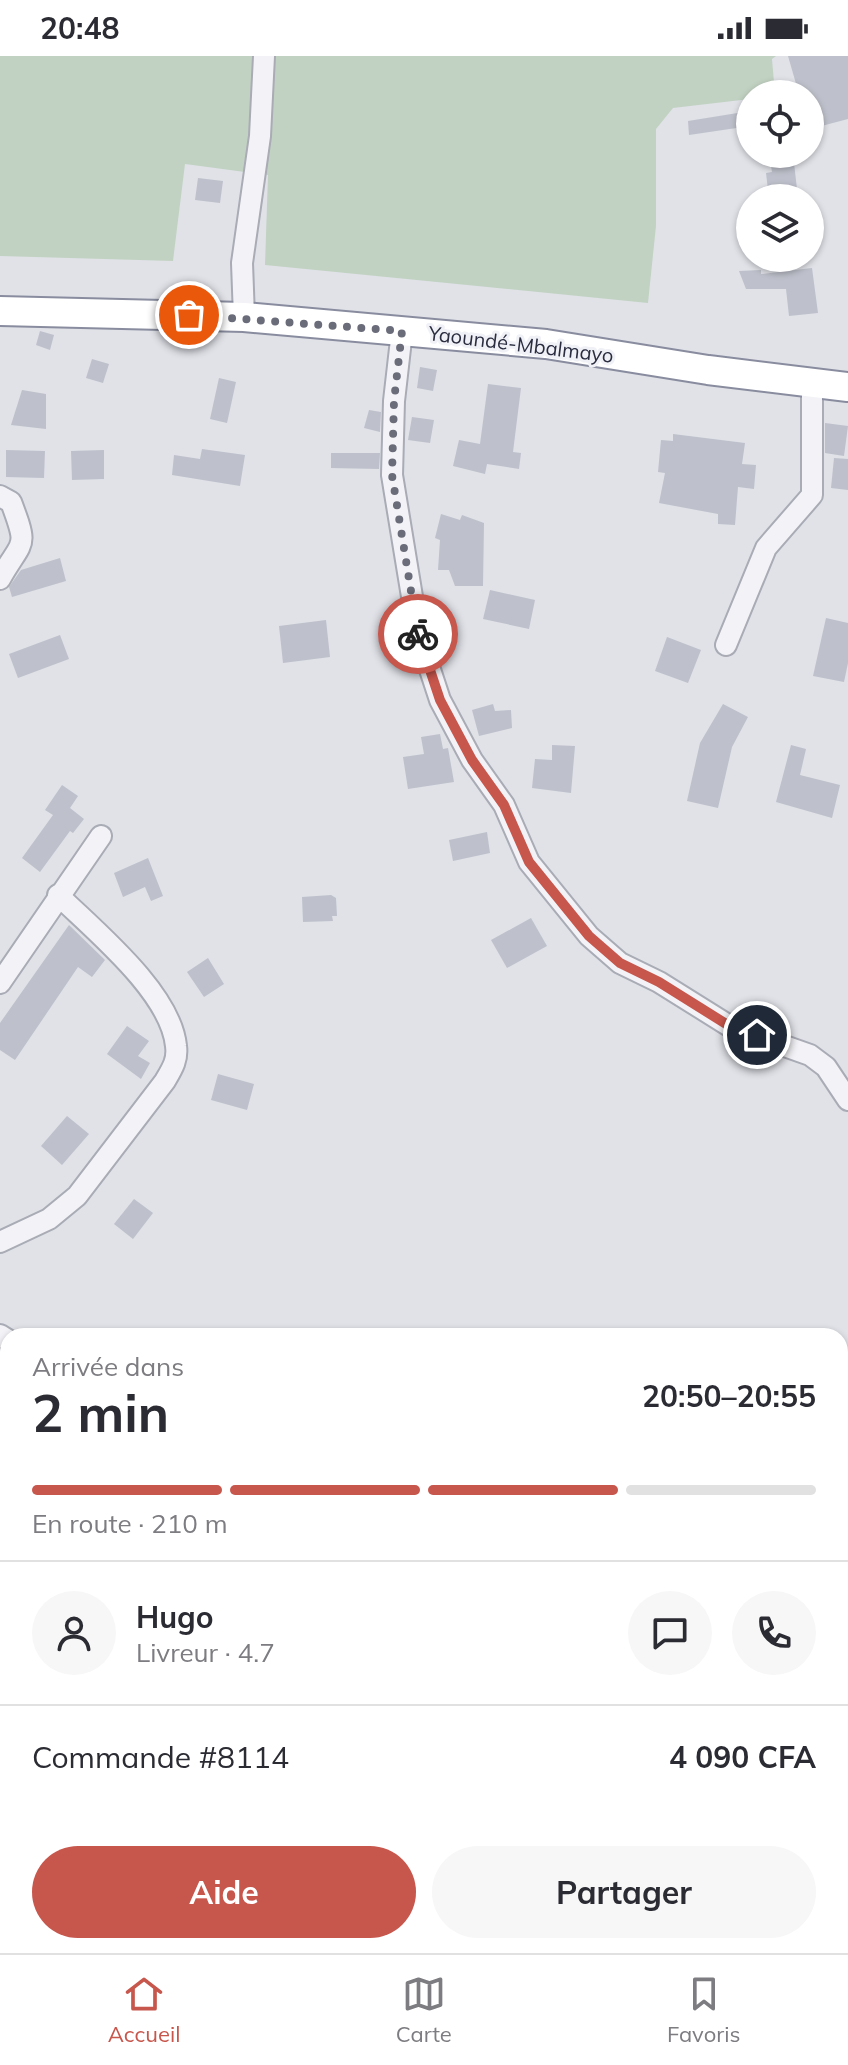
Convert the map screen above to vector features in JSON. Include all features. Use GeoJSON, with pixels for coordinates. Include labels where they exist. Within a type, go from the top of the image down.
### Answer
{"type":"FeatureCollection","features":[{"type":"Feature","properties":{"kind":"highway","name":"Yaoundé-Mbalmayo"},"geometry":{"type":"LineString","coordinates":[[0,311],[244,317],[402,331],[546,344],[708,370],[848,387]]}},
{"type":"Feature","properties":{"kind":"street"},"geometry":{"type":"LineString","coordinates":[[244,317],[242,263],[260,136],[264,56]]}},
{"type":"Feature","properties":{"kind":"street"},"geometry":{"type":"LineString","coordinates":[[402,331],[394,401],[392,475],[418,633],[440,700],[472,760],[504,805],[529,862],[589,936],[620,963],[659,982],[731,1027],[810,1055],[826,1067],[848,1100]]}},
{"type":"Feature","properties":{"kind":"street"},"geometry":{"type":"LineString","coordinates":[[726,645],[766,548],[812,495],[812,382]]}},
{"type":"Feature","properties":{"kind":"street"},"geometry":{"type":"LineString","coordinates":[[0,496],[11,502],[24,537],[19,553],[0,579]]}},
{"type":"Feature","properties":{"kind":"street"},"geometry":{"type":"LineString","coordinates":[[0,983],[101,836]]}},
{"type":"Feature","properties":{"kind":"street"},"geometry":{"type":"LineString","coordinates":[[0,1242],[49,1219],[77,1196],[165,1081],[176,1062],[176,1046],[169,1020],[147,987],[58,895]]}},
{"type":"Feature","properties":{"kind":"green space"},"geometry":{"type":"Polygon","coordinates":[[[0,56],[776,56],[772,59],[774,80],[736,80],[736,101],[673,108],[656,129],[656,226],[648,303],[265,265],[268,175],[185,164],[173,261],[0,256],[0,56]]]}},
{"type":"Feature","properties":{"kind":"building"},"geometry":{"type":"Polygon","coordinates":[[[788,56],[848,56],[848,119],[824,125],[824,80],[795,80],[788,56]]]}},
{"type":"Feature","properties":{"kind":"building"},"geometry":{"type":"Polygon","coordinates":[[[736,113],[736,128],[689,135],[688,121],[736,113]]]}},
{"type":"Feature","properties":{"kind":"building"},"geometry":{"type":"Polygon","coordinates":[[[771,168],[795,168],[796,184],[767,184],[766,173],[772,172],[771,168]]]}},
{"type":"Feature","properties":{"kind":"building"},"geometry":{"type":"Polygon","coordinates":[[[198,178],[223,181],[220,203],[195,200],[198,178]]]}},
{"type":"Feature","properties":{"kind":"building"},"geometry":{"type":"Polygon","coordinates":[[[739,272],[813,272],[818,313],[789,316],[786,289],[746,289],[739,272]]]}},
{"type":"Feature","properties":{"kind":"building"},"geometry":{"type":"Polygon","coordinates":[[[40,331],[54,335],[50,350],[36,345],[40,331]]]}},
{"type":"Feature","properties":{"kind":"building"},"geometry":{"type":"Polygon","coordinates":[[[92,359],[109,364],[103,383],[86,378],[92,359]]]}},
{"type":"Feature","properties":{"kind":"building"},"geometry":{"type":"Polygon","coordinates":[[[420,367],[437,370],[433,391],[417,388],[420,367]]]}},
{"type":"Feature","properties":{"kind":"building"},"geometry":{"type":"Polygon","coordinates":[[[219,378],[236,382],[227,423],[210,419],[219,378]]]}},
{"type":"Feature","properties":{"kind":"building"},"geometry":{"type":"Polygon","coordinates":[[[488,384],[521,388],[513,452],[521,453],[519,469],[487,464],[485,474],[453,466],[459,440],[480,444],[488,384]]]}},
{"type":"Feature","properties":{"kind":"building"},"geometry":{"type":"Polygon","coordinates":[[[22,390],[46,394],[46,429],[11,425],[22,390]]]}},
{"type":"Feature","properties":{"kind":"building"},"geometry":{"type":"Polygon","coordinates":[[[369,410],[381,412],[380,432],[364,428],[369,410]]]}},
{"type":"Feature","properties":{"kind":"building"},"geometry":{"type":"Polygon","coordinates":[[[412,417],[434,420],[430,443],[408,440],[412,417]]]}},
{"type":"Feature","properties":{"kind":"building"},"geometry":{"type":"Polygon","coordinates":[[[825,423],[848,426],[844,456],[825,453],[825,423]]]}},
{"type":"Feature","properties":{"kind":"building"},"geometry":{"type":"Polygon","coordinates":[[[673,434],[745,443],[742,464],[756,465],[754,489],[738,487],[735,525],[718,524],[718,514],[659,503],[665,473],[658,472],[661,440],[673,441],[673,434]]]}},
{"type":"Feature","properties":{"kind":"building"},"geometry":{"type":"Polygon","coordinates":[[[202,449],[245,455],[240,486],[172,475],[174,455],[200,459],[202,449]]]}},
{"type":"Feature","properties":{"kind":"building"},"geometry":{"type":"Polygon","coordinates":[[[6,450],[45,451],[44,478],[6,477],[6,450]]]}},
{"type":"Feature","properties":{"kind":"building"},"geometry":{"type":"Polygon","coordinates":[[[104,450],[104,479],[72,480],[71,451],[104,450]]]}},
{"type":"Feature","properties":{"kind":"building"},"geometry":{"type":"Polygon","coordinates":[[[331,453],[380,453],[379,469],[331,468],[331,453]]]}},
{"type":"Feature","properties":{"kind":"building"},"geometry":{"type":"Polygon","coordinates":[[[834,458],[848,459],[848,490],[831,488],[834,458]]]}},
{"type":"Feature","properties":{"kind":"building"},"geometry":{"type":"Polygon","coordinates":[[[441,514],[460,520],[462,515],[484,523],[483,586],[455,586],[449,570],[438,570],[440,540],[435,538],[441,514]]]}},
{"type":"Feature","properties":{"kind":"building"},"geometry":{"type":"Polygon","coordinates":[[[60,558],[66,581],[12,597],[9,587],[21,570],[60,558]]]}},
{"type":"Feature","properties":{"kind":"building"},"geometry":{"type":"Polygon","coordinates":[[[490,590],[535,600],[529,629],[483,619],[490,590]]]}},
{"type":"Feature","properties":{"kind":"building"},"geometry":{"type":"Polygon","coordinates":[[[826,618],[848,623],[848,663],[844,682],[813,676],[826,618]]]}},
{"type":"Feature","properties":{"kind":"building"},"geometry":{"type":"Polygon","coordinates":[[[326,620],[330,657],[283,663],[279,626],[326,620]]]}},
{"type":"Feature","properties":{"kind":"building"},"geometry":{"type":"Polygon","coordinates":[[[60,635],[69,659],[18,678],[9,654],[60,635]]]}},
{"type":"Feature","properties":{"kind":"building"},"geometry":{"type":"Polygon","coordinates":[[[667,637],[701,650],[688,683],[655,671],[667,637]]]}},
{"type":"Feature","properties":{"kind":"building"},"geometry":{"type":"Polygon","coordinates":[[[493,704],[495,711],[511,710],[512,728],[479,736],[472,710],[493,704]]]}},
{"type":"Feature","properties":{"kind":"building"},"geometry":{"type":"Polygon","coordinates":[[[723,704],[748,717],[732,747],[718,808],[687,801],[700,743],[723,704]]]}},
{"type":"Feature","properties":{"kind":"building"},"geometry":{"type":"Polygon","coordinates":[[[440,734],[443,749],[448,748],[454,782],[408,789],[403,757],[424,754],[421,737],[440,734]]]}},
{"type":"Feature","properties":{"kind":"building"},"geometry":{"type":"Polygon","coordinates":[[[552,745],[575,746],[571,793],[532,788],[535,759],[552,760],[552,745]]]}},
{"type":"Feature","properties":{"kind":"building"},"geometry":{"type":"Polygon","coordinates":[[[791,745],[806,749],[800,775],[840,785],[832,818],[776,802],[791,745]]]}},
{"type":"Feature","properties":{"kind":"building"},"geometry":{"type":"Polygon","coordinates":[[[62,785],[78,796],[70,808],[84,819],[73,833],[70,831],[40,872],[22,858],[53,815],[45,810],[62,785]]]}},
{"type":"Feature","properties":{"kind":"building"},"geometry":{"type":"Polygon","coordinates":[[[487,832],[490,853],[453,861],[449,840],[487,832]]]}},
{"type":"Feature","properties":{"kind":"building"},"geometry":{"type":"Polygon","coordinates":[[[148,858],[163,896],[151,901],[145,887],[123,897],[114,873],[148,858]]]}},
{"type":"Feature","properties":{"kind":"building"},"geometry":{"type":"Polygon","coordinates":[[[331,895],[336,898],[337,916],[332,916],[333,921],[303,922],[302,897],[331,895]]]}},
{"type":"Feature","properties":{"kind":"building"},"geometry":{"type":"Polygon","coordinates":[[[531,918],[547,946],[507,968],[491,940],[531,918]]]}},
{"type":"Feature","properties":{"kind":"building"},"geometry":{"type":"Polygon","coordinates":[[[69,925],[105,960],[92,977],[78,967],[15,1060],[0,1050],[0,1023],[69,925]]]}},
{"type":"Feature","properties":{"kind":"building"},"geometry":{"type":"Polygon","coordinates":[[[208,958],[224,984],[204,997],[187,972],[208,958]]]}},
{"type":"Feature","properties":{"kind":"building"},"geometry":{"type":"Polygon","coordinates":[[[127,1026],[149,1041],[138,1056],[150,1063],[141,1079],[107,1054],[127,1026]]]}},
{"type":"Feature","properties":{"kind":"building"},"geometry":{"type":"Polygon","coordinates":[[[218,1074],[254,1084],[247,1110],[211,1100],[218,1074]]]}},
{"type":"Feature","properties":{"kind":"building"},"geometry":{"type":"Polygon","coordinates":[[[67,1116],[89,1134],[62,1165],[41,1146],[67,1116]]]}},
{"type":"Feature","properties":{"kind":"building"},"geometry":{"type":"Polygon","coordinates":[[[134,1199],[153,1213],[133,1239],[114,1224],[134,1199]]]}},
{"type":"Feature","properties":{"kind":"way so far"},"geometry":{"type":"LineString","coordinates":[[189,315],[402,331],[394,401],[392,475],[418,634]]}},
{"type":"Feature","properties":{"kind":"route"},"geometry":{"type":"LineString","coordinates":[[418,634],[440,700],[472,760],[504,805],[529,862],[589,936],[620,963],[659,982],[731,1027],[757,1035]]}}]}
